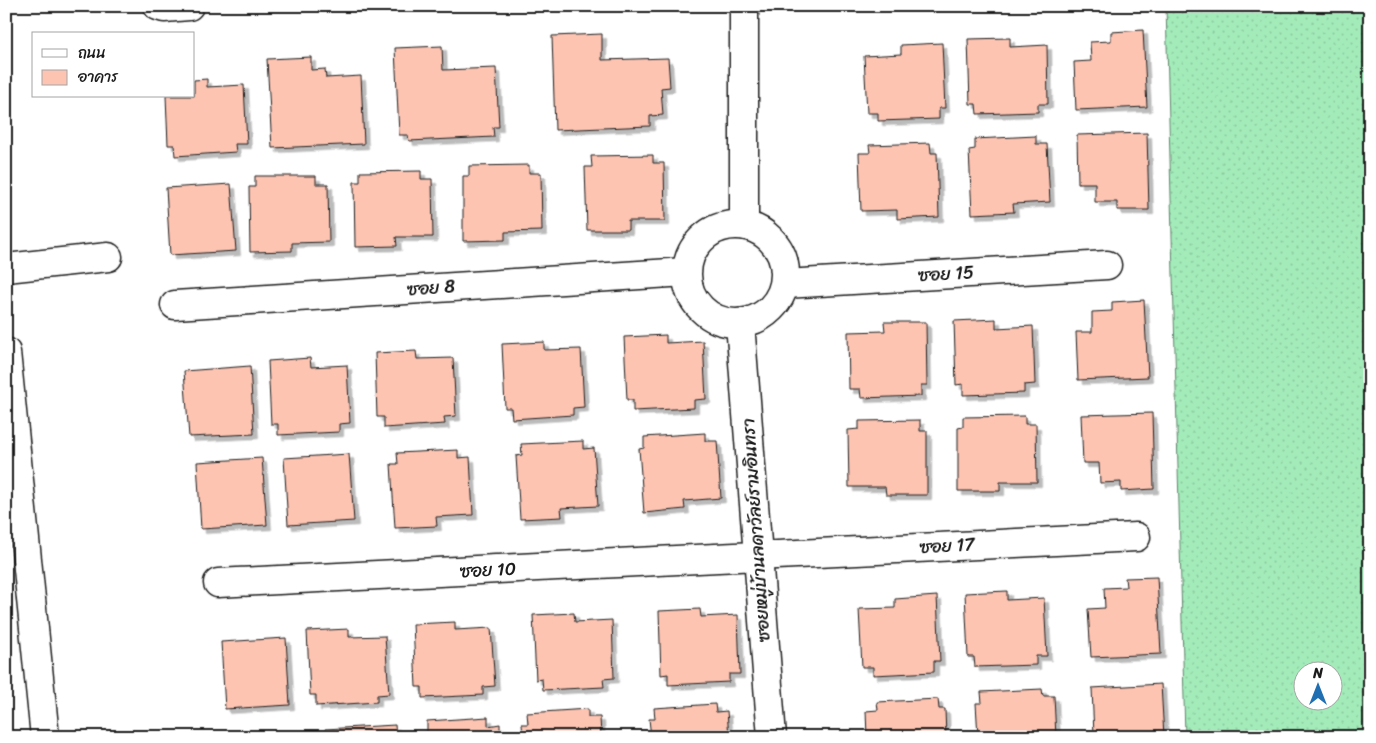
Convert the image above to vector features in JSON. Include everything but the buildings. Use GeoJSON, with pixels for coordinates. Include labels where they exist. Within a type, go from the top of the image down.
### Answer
{"type":"FeatureCollection","features":[{"type":"Feature","properties":{"kind":"street"},"geometry":{"type":"LineString","coordinates":[[158,6],[164,8],[189,6]]}},
{"type":"Feature","properties":{"kind":"street"},"geometry":{"type":"LineString","coordinates":[[744,6],[744,225]]}},
{"type":"Feature","properties":{"kind":"street"},"geometry":{"type":"LineString","coordinates":[[728,225],[744,225],[759,230],[772,239],[781,252],[786,268],[785,284],[779,298],[769,311],[755,319],[740,323],[723,322],[708,315],[696,303],[688,288],[686,272],[690,255],[699,241],[712,230],[728,225]]}},
{"type":"Feature","properties":{"kind":"street"},"geometry":{"type":"LineString","coordinates":[[6,268],[108,257]]}},
{"type":"Feature","properties":{"kind":"street","name":"ซอย 15"},"geometry":{"type":"LineString","coordinates":[[785,284],[1107,265]]}},
{"type":"Feature","properties":{"kind":"street","name":"ซอย 8"},"geometry":{"type":"LineString","coordinates":[[176,305],[686,272]]}},
{"type":"Feature","properties":{"kind":"street","name":"ซอยหมู่บ้านลดาวัลย์รามอินทรา"},"geometry":{"type":"LineString","coordinates":[[740,323],[772,737]]}},
{"type":"Feature","properties":{"kind":"street"},"geometry":{"type":"LineString","coordinates":[[6,352],[45,737]]}},
{"type":"Feature","properties":{"kind":"street","name":"ซอย 17"},"geometry":{"type":"LineString","coordinates":[[758,556],[1136,537]]}},
{"type":"Feature","properties":{"kind":"street","name":"ซอย 10"},"geometry":{"type":"LineString","coordinates":[[218,584],[758,556]]}},
{"type":"Feature","properties":{"kind":"green space"},"geometry":{"type":"Polygon","coordinates":[[[1166,6],[1370,6],[1370,737],[1185,737],[1166,6]]]}}]}
